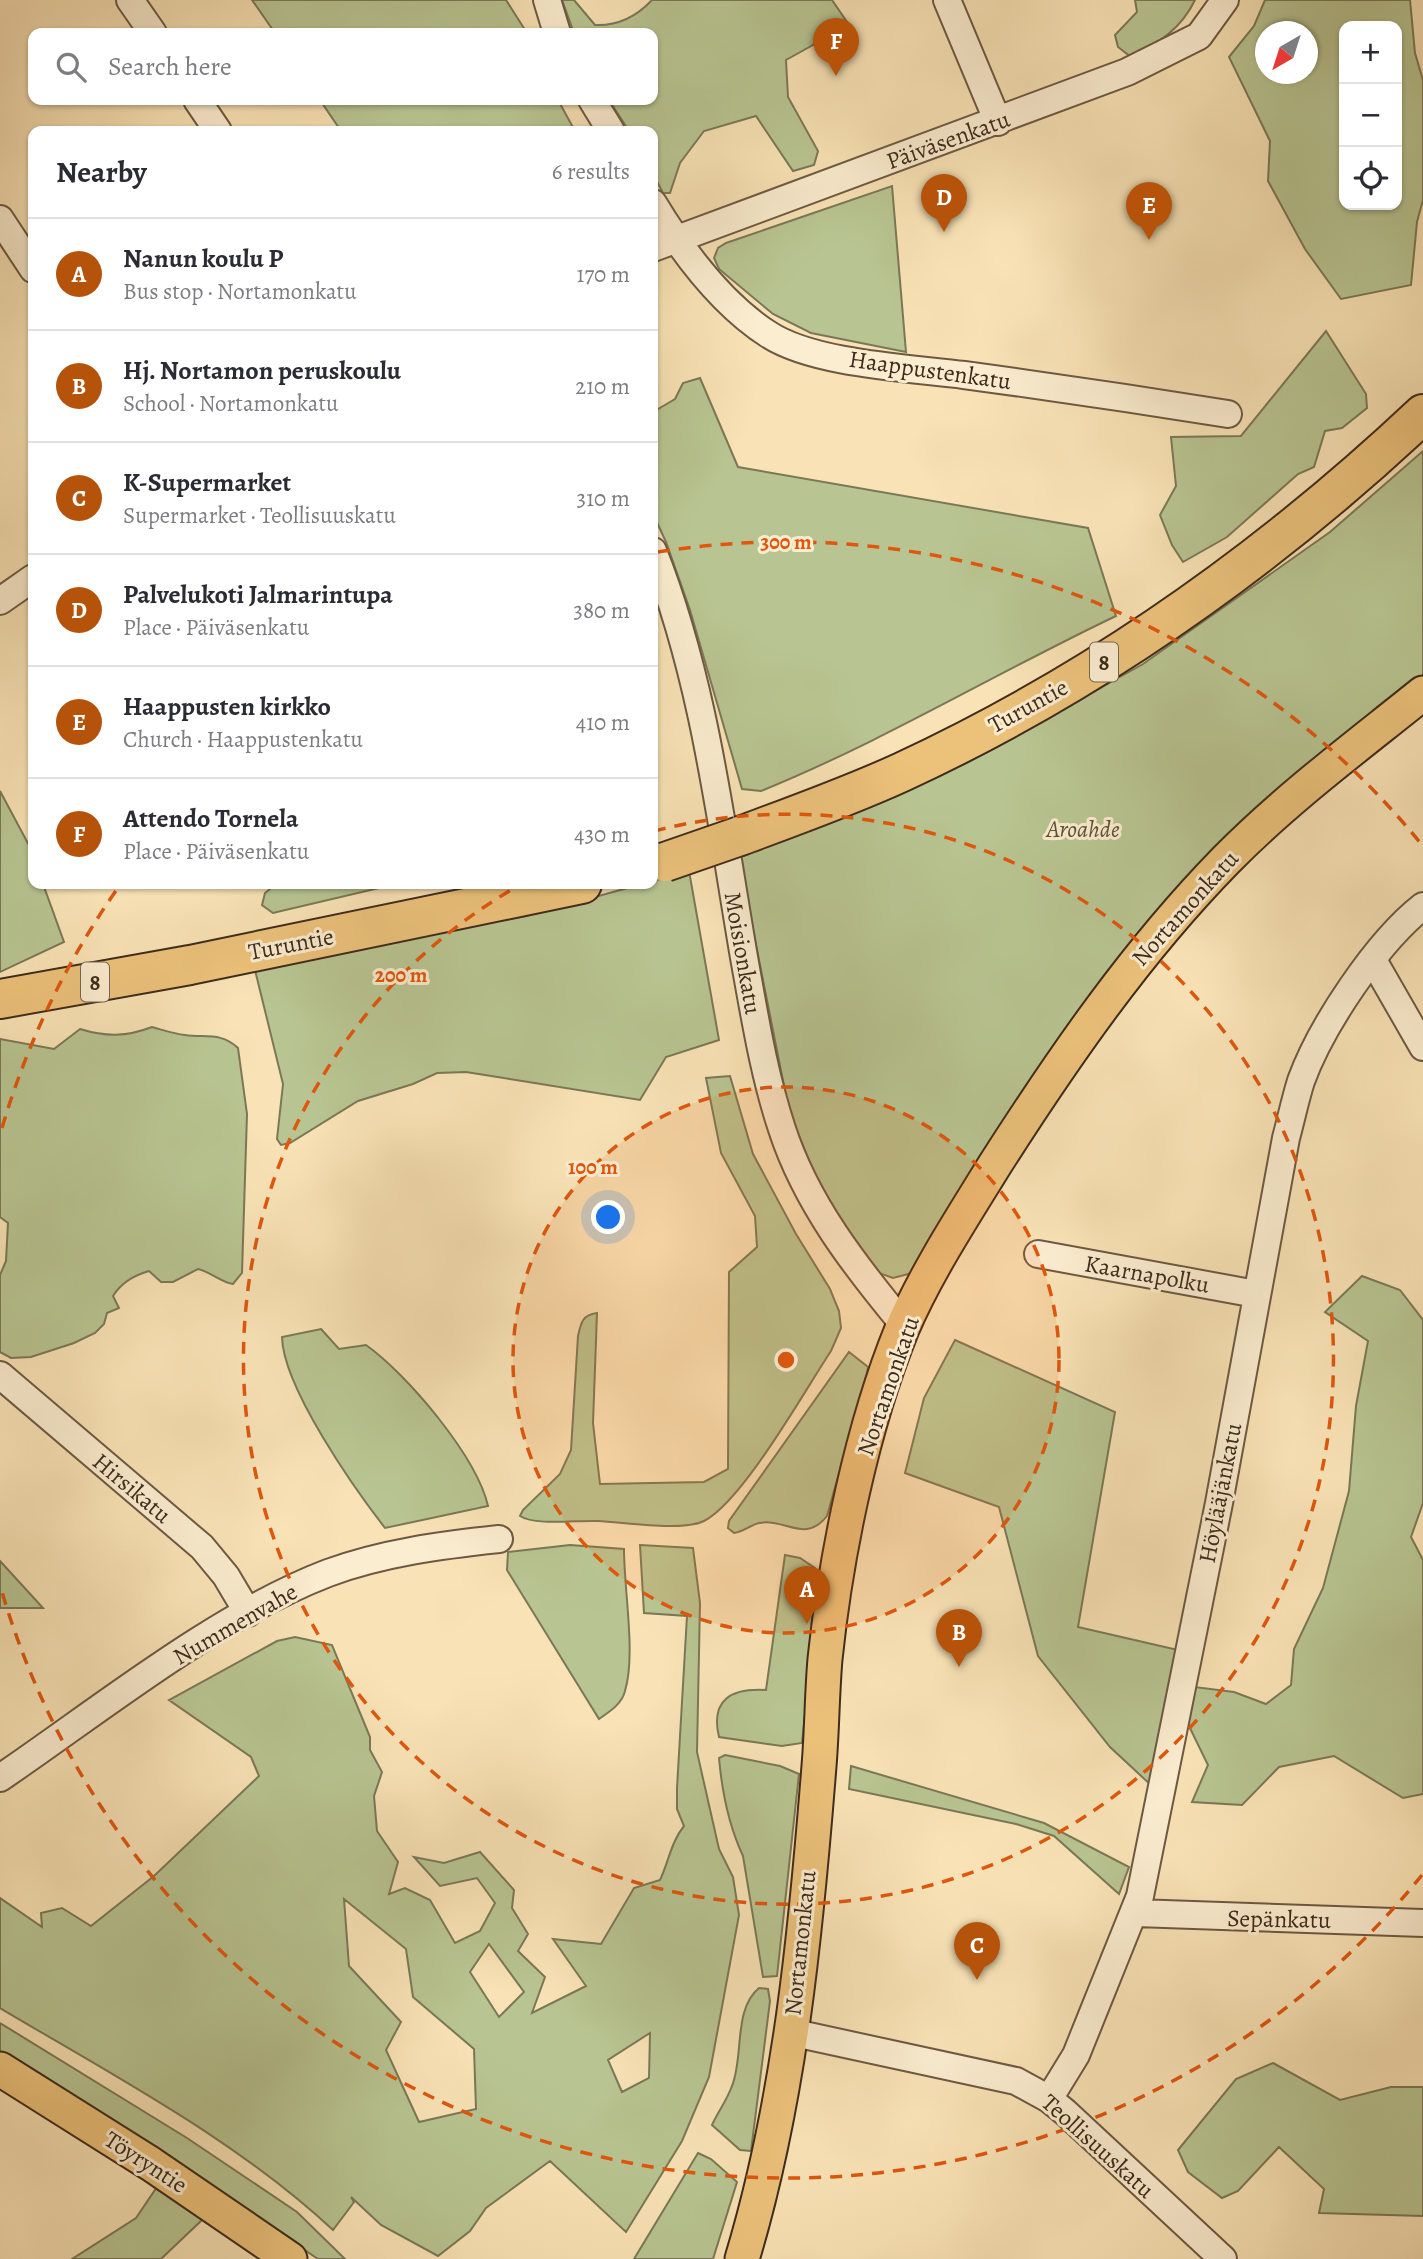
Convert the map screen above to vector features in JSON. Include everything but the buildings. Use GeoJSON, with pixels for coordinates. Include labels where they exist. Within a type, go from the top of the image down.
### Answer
{"type":"FeatureCollection","features":[{"type":"Feature","properties":{"kind":"highway","name":"Turuntie"},"geometry":{"type":"LineString","coordinates":[[659,864],[740,836],[902,772],[999,723],[1087,673],[1163,624],[1322,505],[1423,414]]}},
{"type":"Feature","properties":{"kind":"highway","name":"Turuntie"},"geometry":{"type":"LineString","coordinates":[[0,999],[190,965],[558,889]]}},
{"type":"Feature","properties":{"kind":"main road","name":"Nortamonkatu"},"geometry":{"type":"LineString","coordinates":[[742,2259],[766,2166],[790,2032],[819,1765],[826,1657],[840,1558],[860,1467],[904,1325],[957,1228],[1014,1135],[1147,947],[1226,860],[1266,821],[1423,693]]}},
{"type":"Feature","properties":{"kind":"main road","name":"Töyryntie"},"geometry":{"type":"LineString","coordinates":[[0,2069],[151,2164],[290,2259]]}},
{"type":"Feature","properties":{"kind":"street"},"geometry":{"type":"LineString","coordinates":[[130,0],[150,28]]}},
{"type":"Feature","properties":{"kind":"street"},"geometry":{"type":"LineString","coordinates":[[547,0],[555,28]]}},
{"type":"Feature","properties":{"kind":"street"},"geometry":{"type":"LineString","coordinates":[[947,0],[998,122]]}},
{"type":"Feature","properties":{"kind":"street","name":"Päiväsenkatu"},"geometry":{"type":"LineString","coordinates":[[664,244],[1127,72],[1199,36],[1225,0]]}},
{"type":"Feature","properties":{"kind":"street"},"geometry":{"type":"LineString","coordinates":[[200,105],[215,126]]}},
{"type":"Feature","properties":{"kind":"street"},"geometry":{"type":"LineString","coordinates":[[595,105],[608,126]]}},
{"type":"Feature","properties":{"kind":"street"},"geometry":{"type":"LineString","coordinates":[[0,219],[28,261]]}},
{"type":"Feature","properties":{"kind":"street","name":"Haappustenkatu"},"geometry":{"type":"LineString","coordinates":[[658,222],[664,244],[743,316],[769,335],[813,353],[1228,414]]}},
{"type":"Feature","properties":{"kind":"street","name":"Moisionkatu"},"geometry":{"type":"LineString","coordinates":[[658,563],[676,608],[696,687],[761,1049],[782,1130],[820,1213],[860,1272],[904,1325]]}},
{"type":"Feature","properties":{"kind":"street"},"geometry":{"type":"LineString","coordinates":[[0,601],[28,581]]}},
{"type":"Feature","properties":{"kind":"street","name":"Höylääjänkatu"},"geometry":{"type":"LineString","coordinates":[[1049,2099],[1076,2055],[1136,1913],[1219,1503],[1286,1138],[1300,1083],[1327,1027],[1373,960],[1390,938],[1423,906]]}},
{"type":"Feature","properties":{"kind":"street"},"geometry":{"type":"LineString","coordinates":[[1373,960],[1423,1047]]}},
{"type":"Feature","properties":{"kind":"street","name":"Kaarnapolku"},"geometry":{"type":"LineString","coordinates":[[1038,1255],[1256,1294]]}},
{"type":"Feature","properties":{"kind":"street","name":"Hirsikatu"},"geometry":{"type":"LineString","coordinates":[[0,1376],[202,1547],[226,1576],[248,1613]]}},
{"type":"Feature","properties":{"kind":"street","name":"Nummenvahe"},"geometry":{"type":"LineString","coordinates":[[0,1778],[207,1636],[330,1573],[385,1557],[499,1539]]}},
{"type":"Feature","properties":{"kind":"street","name":"Sepänkatu"},"geometry":{"type":"LineString","coordinates":[[1136,1913],[1423,1923]]}},
{"type":"Feature","properties":{"kind":"street","name":"Teollisuuskatu"},"geometry":{"type":"LineString","coordinates":[[790,2032],[1016,2081],[1049,2099],[1223,2259]]}},
{"type":"Feature","properties":{"kind":"green space"},"geometry":{"type":"Polygon","coordinates":[[[252,0],[506,0],[524,28],[272,28],[252,0]]]}},
{"type":"Feature","properties":{"kind":"green space"},"geometry":{"type":"Polygon","coordinates":[[[562,0],[574,0],[595,25],[626,19],[652,0],[832,0],[849,25],[786,60],[788,97],[818,151],[814,165],[793,171],[756,116],[704,131],[680,163],[670,193],[663,193],[658,184],[658,126],[626,126],[612,105],[658,105],[658,28],[572,28],[562,0]]]}},
{"type":"Feature","properties":{"kind":"green space"},"geometry":{"type":"Polygon","coordinates":[[[1135,0],[1195,0],[1176,27],[1131,57],[1118,47],[1115,35],[1137,12],[1135,0]]]}},
{"type":"Feature","properties":{"kind":"green space"},"geometry":{"type":"Polygon","coordinates":[[[1265,0],[1410,0],[1415,53],[1423,80],[1423,200],[1417,222],[1411,285],[1341,299],[1305,249],[1268,181],[1270,141],[1229,57],[1255,24],[1255,84],[1318,84],[1318,21],[1256,21],[1265,0]]]}},
{"type":"Feature","properties":{"kind":"green space"},"geometry":{"type":"Polygon","coordinates":[[[323,105],[561,105],[572,126],[338,126],[323,105]]]}},
{"type":"Feature","properties":{"kind":"green space"},"geometry":{"type":"Polygon","coordinates":[[[892,186],[906,352],[811,333],[773,314],[719,269],[714,258],[718,248],[726,243],[892,186]]]}},
{"type":"Feature","properties":{"kind":"green space"},"geometry":{"type":"Polygon","coordinates":[[[1326,331],[1366,394],[1367,408],[1342,428],[1325,431],[1314,467],[1298,474],[1227,537],[1183,562],[1172,545],[1160,515],[1176,486],[1171,437],[1241,436],[1326,331]]]}},
{"type":"Feature","properties":{"kind":"green space"},"geometry":{"type":"Polygon","coordinates":[[[700,378],[738,467],[1088,528],[1116,616],[851,751],[761,791],[742,789],[690,610],[658,525],[658,409],[675,399],[683,383],[700,378]]]}},
{"type":"Feature","properties":{"kind":"green space","name":"Aroahde"},"geometry":{"type":"Polygon","coordinates":[[[1423,451],[1423,675],[1279,791],[916,1272],[893,1278],[876,1272],[850,1242],[820,1188],[789,1111],[738,854],[862,810],[966,763],[1143,664],[1330,532],[1423,451]]]}},
{"type":"Feature","properties":{"kind":"green space"},"geometry":{"type":"Polygon","coordinates":[[[0,791],[28,843],[28,889],[45,889],[64,942],[0,972],[0,791]]]}},
{"type":"Feature","properties":{"kind":"green space"},"geometry":{"type":"Polygon","coordinates":[[[689,871],[719,1040],[666,1057],[640,1100],[466,1072],[437,1073],[413,1084],[358,1101],[290,1143],[281,1145],[277,1139],[283,1084],[254,966],[526,916],[624,889],[658,889],[658,880],[689,871]]]}},
{"type":"Feature","properties":{"kind":"green space"},"geometry":{"type":"Polygon","coordinates":[[[270,889],[375,889],[273,913],[262,905],[265,893],[270,889]]]}},
{"type":"Feature","properties":{"kind":"green space"},"geometry":{"type":"Polygon","coordinates":[[[152,1027],[181,1034],[219,1038],[238,1048],[247,1114],[242,1273],[233,1284],[198,1269],[173,1282],[161,1282],[149,1271],[129,1280],[116,1291],[113,1296],[119,1308],[107,1313],[104,1324],[95,1333],[31,1357],[11,1358],[0,1352],[0,1275],[6,1261],[8,1223],[0,1217],[0,1039],[54,1049],[80,1029],[116,1035],[152,1027]]]}},
{"type":"Feature","properties":{"kind":"green space"},"geometry":{"type":"Polygon","coordinates":[[[730,1076],[753,1154],[796,1234],[830,1289],[839,1311],[841,1328],[831,1351],[754,1469],[720,1510],[704,1521],[668,1526],[598,1521],[546,1522],[520,1516],[560,1474],[571,1450],[578,1336],[583,1320],[592,1314],[597,1313],[593,1423],[600,1484],[704,1482],[728,1469],[729,1272],[757,1247],[755,1216],[721,1153],[706,1078],[730,1076]]]}},
{"type":"Feature","properties":{"kind":"green space"},"geometry":{"type":"Polygon","coordinates":[[[1362,1276],[1400,1290],[1423,1320],[1423,1503],[1411,1537],[1423,1560],[1423,1794],[1403,1798],[1334,1756],[1279,1767],[1242,1805],[1192,1802],[1208,1765],[1188,1724],[1195,1687],[1234,1692],[1266,1704],[1291,1685],[1294,1649],[1323,1588],[1349,1491],[1356,1406],[1368,1341],[1325,1312],[1362,1276]]]}},
{"type":"Feature","properties":{"kind":"green space"},"geometry":{"type":"Polygon","coordinates":[[[321,1329],[339,1349],[366,1345],[401,1375],[455,1441],[470,1464],[488,1506],[385,1528],[322,1436],[294,1382],[285,1358],[282,1337],[321,1329]]]}},
{"type":"Feature","properties":{"kind":"green space"},"geometry":{"type":"Polygon","coordinates":[[[955,1340],[1115,1412],[1078,1627],[1178,1650],[1153,1787],[1110,1747],[1038,1656],[999,1507],[905,1473],[924,1398],[955,1340]]]}},
{"type":"Feature","properties":{"kind":"green space"},"geometry":{"type":"Polygon","coordinates":[[[849,1352],[868,1367],[827,1516],[811,1528],[803,1529],[769,1522],[734,1533],[728,1528],[729,1521],[849,1352]]]}},
{"type":"Feature","properties":{"kind":"green space"},"geometry":{"type":"Polygon","coordinates":[[[570,1545],[624,1549],[630,1641],[628,1676],[621,1700],[599,1719],[507,1570],[508,1552],[570,1545]]]}},
{"type":"Feature","properties":{"kind":"green space"},"geometry":{"type":"Polygon","coordinates":[[[640,1545],[693,1548],[700,1603],[697,1752],[719,1849],[733,1877],[739,1915],[709,2077],[682,2141],[626,2232],[550,2161],[486,2208],[470,2231],[438,2256],[381,2225],[351,2197],[354,2202],[333,2230],[256,2166],[215,2138],[130,2084],[0,2008],[0,1898],[42,1927],[41,1913],[62,1908],[91,1926],[154,1876],[259,1776],[251,1757],[169,1700],[277,1641],[295,1637],[332,1645],[370,1737],[370,1750],[382,1772],[374,1796],[377,1831],[398,1862],[389,1894],[405,1888],[430,1900],[455,1943],[480,1931],[495,1903],[477,1878],[440,1886],[414,1857],[444,1863],[480,1852],[514,1890],[512,1908],[528,1934],[518,1951],[545,1977],[532,2013],[586,1986],[553,1939],[601,1944],[634,1888],[660,1880],[673,1845],[684,1826],[677,1809],[677,1788],[687,1616],[644,1613],[640,1545]],[[344,1899],[349,1966],[401,2022],[386,2050],[419,2122],[476,2109],[474,2049],[413,1997],[406,1949],[344,1899]],[[489,1944],[470,1972],[499,2017],[524,1992],[489,1944]],[[650,2033],[608,2060],[622,2092],[649,2078],[650,2033]]]}},
{"type":"Feature","properties":{"kind":"green space"},"geometry":{"type":"Polygon","coordinates":[[[785,1555],[800,1558],[815,1568],[818,1588],[802,1743],[782,1746],[719,1737],[718,1713],[726,1698],[743,1691],[766,1690],[785,1555]]]}},
{"type":"Feature","properties":{"kind":"green space"},"geometry":{"type":"Polygon","coordinates":[[[0,1561],[43,1608],[0,1608],[0,1561]]]}},
{"type":"Feature","properties":{"kind":"green space"},"geometry":{"type":"Polygon","coordinates":[[[725,1755],[780,1766],[799,1774],[777,1976],[763,1977],[743,1856],[733,1832],[724,1796],[719,1758],[725,1755]]]}},
{"type":"Feature","properties":{"kind":"green space"},"geometry":{"type":"Polygon","coordinates":[[[851,1766],[1044,1823],[1129,1867],[1119,1894],[1054,1836],[1016,1824],[849,1789],[851,1766]]]}},
{"type":"Feature","properties":{"kind":"green space"},"geometry":{"type":"Polygon","coordinates":[[[759,1988],[768,1989],[770,2001],[751,2151],[740,2150],[712,2125],[732,2086],[736,2074],[742,2021],[751,1997],[759,1988]]]}},
{"type":"Feature","properties":{"kind":"green space"},"geometry":{"type":"Polygon","coordinates":[[[0,2023],[187,2138],[297,2212],[345,2259],[318,2259],[143,2139],[0,2051],[0,2023]]]}},
{"type":"Feature","properties":{"kind":"green space"},"geometry":{"type":"Polygon","coordinates":[[[1273,2063],[1340,2100],[1391,2087],[1423,2087],[1423,2216],[1319,2213],[1324,2189],[1279,2147],[1238,2191],[1222,2198],[1188,2172],[1178,2150],[1236,2079],[1273,2063]]]}},
{"type":"Feature","properties":{"kind":"green space"},"geometry":{"type":"Polygon","coordinates":[[[698,2153],[711,2159],[737,2182],[713,2259],[634,2259],[698,2153]]]}},
{"type":"Feature","properties":{"kind":"green space"},"geometry":{"type":"Polygon","coordinates":[[[157,2187],[203,2219],[161,2259],[72,2259],[136,2218],[157,2187]]]}},
{"type":"Feature","properties":{"kind":"place","name":"Attendo Tornela"},"geometry":{"type":"Point","coordinates":[836,76]}},
{"type":"Feature","properties":{"kind":"place","name":"Palvelukoti Jalmarintupa"},"geometry":{"type":"Point","coordinates":[944,232]}},
{"type":"Feature","properties":{"kind":"place","name":"Haappusten kirkko"},"geometry":{"type":"Point","coordinates":[1149,240]}},
{"type":"Feature","properties":{"kind":"place","name":"Nanun koulu P"},"geometry":{"type":"Point","coordinates":[807,1624]}},
{"type":"Feature","properties":{"kind":"place","name":"Hj. Nortamon peruskoulu"},"geometry":{"type":"Point","coordinates":[959,1667]}},
{"type":"Feature","properties":{"kind":"place","name":"K-Supermarket"},"geometry":{"type":"Point","coordinates":[977,1980]}}]}
